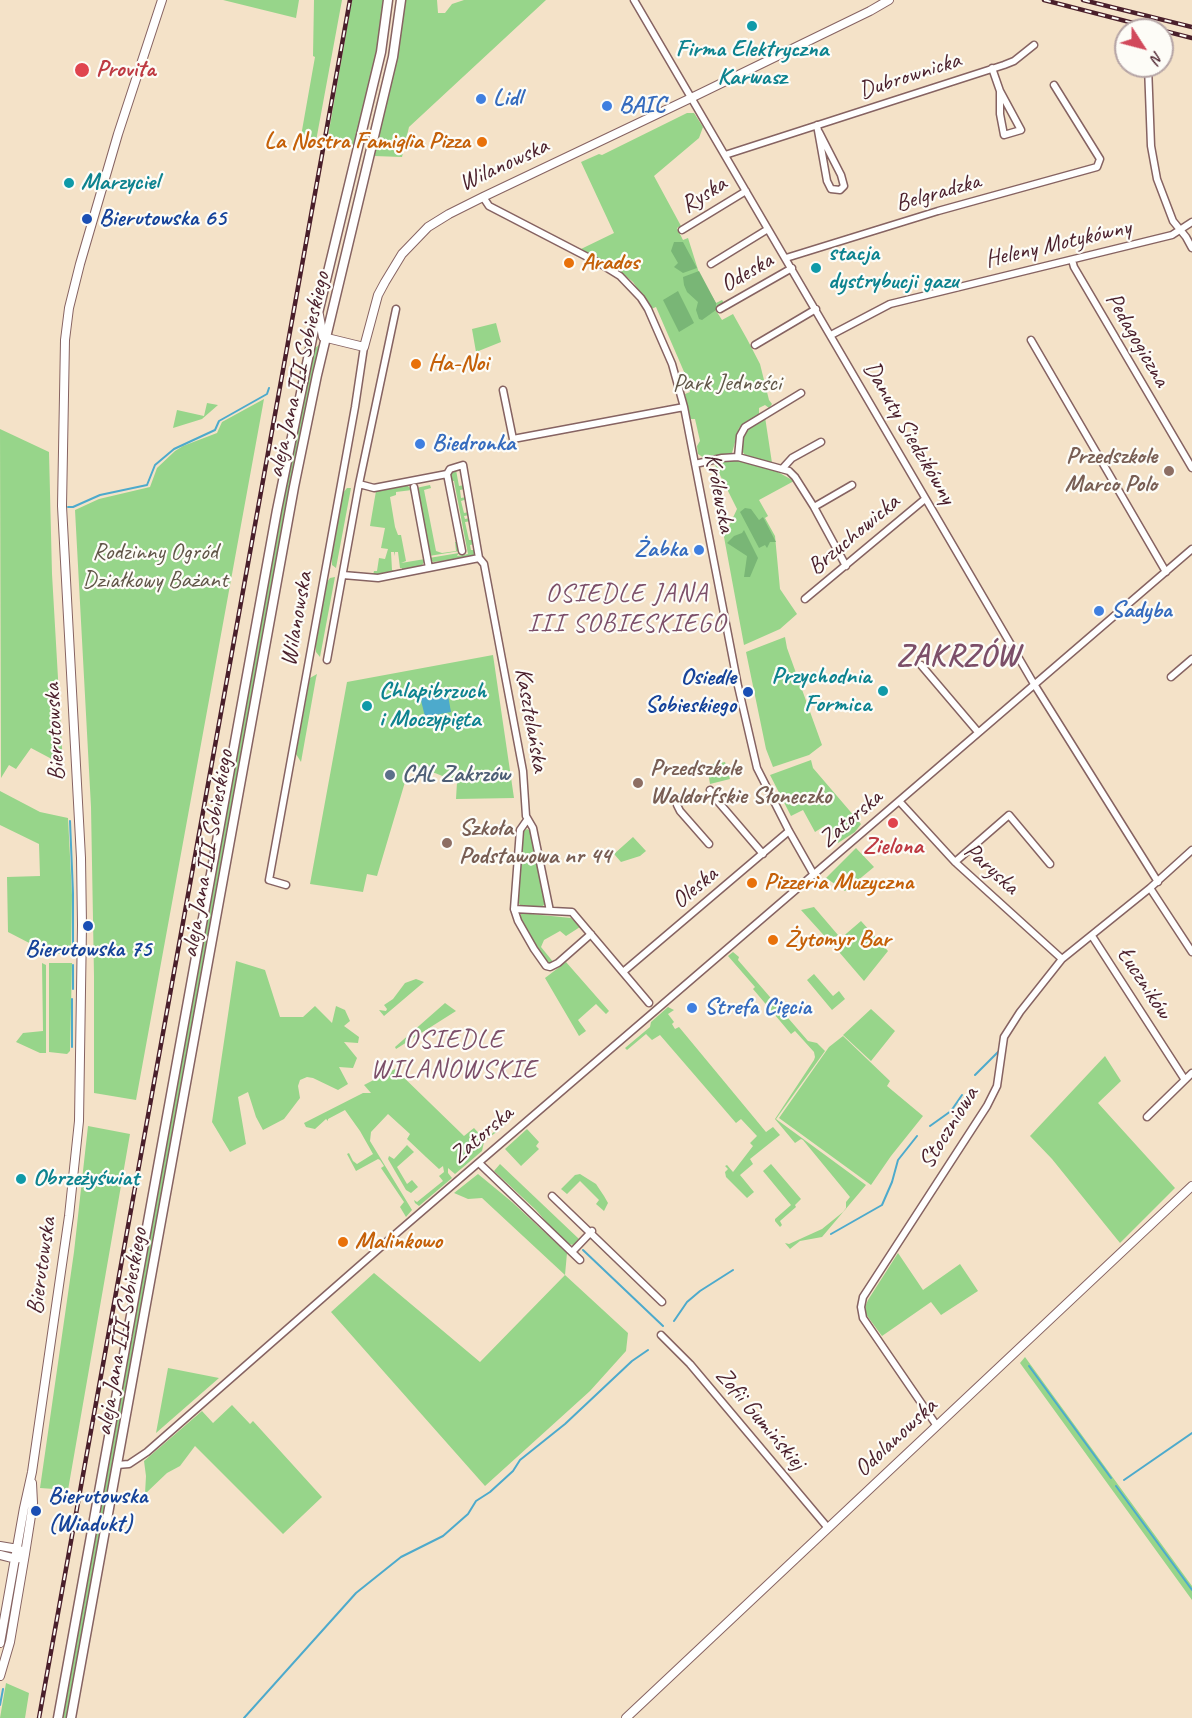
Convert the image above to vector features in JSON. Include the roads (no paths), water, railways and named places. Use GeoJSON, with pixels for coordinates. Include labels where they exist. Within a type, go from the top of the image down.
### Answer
{"type":"FeatureCollection","features":[{"type":"Feature","properties":{"kind":"main road","name":"aleja Jana III Sobieskiego"},"geometry":{"type":"LineString","coordinates":[[58,1718],[277,510],[319,310],[381,52],[388,0]]}},
{"type":"Feature","properties":{"kind":"main road","name":"aleja Jana III Sobieskiego"},"geometry":{"type":"LineString","coordinates":[[71,1718],[285,533],[326,339],[393,57],[401,0]]}},
{"type":"Feature","properties":{"kind":"street","name":"Bierutowska"},"geometry":{"type":"LineString","coordinates":[[0,1643],[32,1472],[69,1216],[79,1130],[82,980],[81,858],[63,506],[65,340],[69,308],[80,264],[118,134],[162,0]]}},
{"type":"Feature","properties":{"kind":"street","name":"Danuty Siedzikówny"},"geometry":{"type":"LineString","coordinates":[[634,0],[1034,684],[1158,882]]}},
{"type":"Feature","properties":{"kind":"street","name":"Wilanowska"},"geometry":{"type":"LineString","coordinates":[[286,885],[269,880],[357,398],[364,347],[378,295],[402,254],[429,227],[483,196],[692,98],[889,0]]}},
{"type":"Feature","properties":{"kind":"street","name":"Dubrownicka"},"geometry":{"type":"LineString","coordinates":[[725,155],[1014,61],[1034,45]]}},
{"type":"Feature","properties":{"kind":"street"},"geometry":{"type":"LineString","coordinates":[[993,68],[1000,91],[1021,130],[1004,135],[1000,114],[1000,91]]}},
{"type":"Feature","properties":{"kind":"street"},"geometry":{"type":"LineString","coordinates":[[1148,78],[1151,146],[1157,179],[1173,221],[1192,248]]}},
{"type":"Feature","properties":{"kind":"street","name":"Belgradzka"},"geometry":{"type":"LineString","coordinates":[[786,258],[938,211],[1094,168],[1100,164],[1097,154],[1054,85]]}},
{"type":"Feature","properties":{"kind":"street"},"geometry":{"type":"LineString","coordinates":[[817,125],[827,181],[831,189],[840,190],[844,186],[841,175],[819,132]]}},
{"type":"Feature","properties":{"kind":"street","name":"Ryska"},"geometry":{"type":"LineString","coordinates":[[682,230],[746,191]]}},
{"type":"Feature","properties":{"kind":"street","name":"Królewska"},"geometry":{"type":"LineString","coordinates":[[483,196],[489,206],[599,263],[631,285],[645,304],[678,380],[738,686],[757,768],[814,874]]}},
{"type":"Feature","properties":{"kind":"street","name":"Heleny Motykówny"},"geometry":{"type":"LineString","coordinates":[[831,335],[890,304],[1172,235],[1192,222]]}},
{"type":"Feature","properties":{"kind":"street"},"geometry":{"type":"LineString","coordinates":[[711,264],[768,229]]}},
{"type":"Feature","properties":{"kind":"street","name":"Pedagogiczna"},"geometry":{"type":"LineString","coordinates":[[1072,260],[1192,468]]}},
{"type":"Feature","properties":{"kind":"street","name":"Odeska"},"geometry":{"type":"LineString","coordinates":[[720,309],[792,268]]}},
{"type":"Feature","properties":{"kind":"street"},"geometry":{"type":"LineString","coordinates":[[327,660],[359,484],[396,309]]}},
{"type":"Feature","properties":{"kind":"street"},"geometry":{"type":"LineString","coordinates":[[755,345],[816,309]]}},
{"type":"Feature","properties":{"kind":"street"},"geometry":{"type":"LineString","coordinates":[[319,310],[321,332],[326,339],[364,347]]}},
{"type":"Feature","properties":{"kind":"street"},"geometry":{"type":"LineString","coordinates":[[1030,340],[1166,572]]}},
{"type":"Feature","properties":{"kind":"street"},"geometry":{"type":"LineString","coordinates":[[502,390],[513,439],[684,407]]}},
{"type":"Feature","properties":{"kind":"street"},"geometry":{"type":"LineString","coordinates":[[738,457],[740,436],[745,427],[801,393]]}},
{"type":"Feature","properties":{"kind":"street"},"geometry":{"type":"LineString","coordinates":[[782,469],[792,458],[821,442]]}},
{"type":"Feature","properties":{"kind":"street"},"geometry":{"type":"LineString","coordinates":[[695,464],[738,457],[789,471],[814,507],[846,566]]}},
{"type":"Feature","properties":{"kind":"street","name":"Kasztelańska"},"geometry":{"type":"LineString","coordinates":[[447,474],[450,469],[463,465],[478,558],[484,564],[523,771],[527,820],[532,828],[550,910]]}},
{"type":"Feature","properties":{"kind":"street"},"geometry":{"type":"LineString","coordinates":[[359,484],[374,488],[447,474],[462,551]]}},
{"type":"Feature","properties":{"kind":"street"},"geometry":{"type":"LineString","coordinates":[[814,507],[852,485]]}},
{"type":"Feature","properties":{"kind":"street"},"geometry":{"type":"LineString","coordinates":[[414,488],[429,568]]}},
{"type":"Feature","properties":{"kind":"street","name":"Brzuchowicka"},"geometry":{"type":"LineString","coordinates":[[805,599],[925,499]]}},
{"type":"Feature","properties":{"kind":"street","name":"Zatorska"},"geometry":{"type":"LineString","coordinates":[[117,1465],[129,1464],[147,1452],[478,1163],[1192,549]]}},
{"type":"Feature","properties":{"kind":"street"},"geometry":{"type":"LineString","coordinates":[[343,575],[378,578],[478,558]]}},
{"type":"Feature","properties":{"kind":"street"},"geometry":{"type":"LineString","coordinates":[[1171,677],[1192,659]]}},
{"type":"Feature","properties":{"kind":"street"},"geometry":{"type":"LineString","coordinates":[[921,665],[978,732]]}},
{"type":"Feature","properties":{"kind":"street"},"geometry":{"type":"LineString","coordinates":[[710,790],[763,854]]}},
{"type":"Feature","properties":{"kind":"street"},"geometry":{"type":"LineString","coordinates":[[676,797],[680,811],[709,844]]}},
{"type":"Feature","properties":{"kind":"street","name":"Paryska"},"geometry":{"type":"LineString","coordinates":[[899,801],[955,862],[1062,959]]}},
{"type":"Feature","properties":{"kind":"street"},"geometry":{"type":"LineString","coordinates":[[955,862],[1009,815],[1050,864]]}},
{"type":"Feature","properties":{"kind":"street","name":"Kasztelańska"},"geometry":{"type":"LineString","coordinates":[[514,909],[520,831],[527,820]]}},
{"type":"Feature","properties":{"kind":"street","name":"Oleska"},"geometry":{"type":"LineString","coordinates":[[623,972],[789,831]]}},
{"type":"Feature","properties":{"kind":"street","name":"Stoczniowa"},"geometry":{"type":"LineString","coordinates":[[938,1426],[871,1331],[863,1318],[861,1303],[987,1106],[996,1086],[1003,1042],[1010,1027],[1062,959],[1158,882],[1192,850]]}},
{"type":"Feature","properties":{"kind":"street"},"geometry":{"type":"LineString","coordinates":[[1150,888],[1192,952]]}},
{"type":"Feature","properties":{"kind":"street"},"geometry":{"type":"LineString","coordinates":[[591,934],[558,963],[550,967],[546,966],[518,921],[514,909],[572,912],[591,934],[649,1003]]}},
{"type":"Feature","properties":{"kind":"street","name":"Łuczników"},"geometry":{"type":"LineString","coordinates":[[1092,936],[1185,1080]]}},
{"type":"Feature","properties":{"kind":"street"},"geometry":{"type":"LineString","coordinates":[[1147,1117],[1192,1073]]}},
{"type":"Feature","properties":{"kind":"street"},"geometry":{"type":"LineString","coordinates":[[478,1163],[580,1260]]}},
{"type":"Feature","properties":{"kind":"street","name":"Odolanowska"},"geometry":{"type":"LineString","coordinates":[[626,1718],[1192,1186]]}},
{"type":"Feature","properties":{"kind":"street"},"geometry":{"type":"LineString","coordinates":[[552,1196],[592,1231],[662,1302]]}},
{"type":"Feature","properties":{"kind":"street"},"geometry":{"type":"LineString","coordinates":[[572,1252],[592,1231]]}},
{"type":"Feature","properties":{"kind":"street","name":"Zofii Gumińskiej"},"geometry":{"type":"LineString","coordinates":[[662,1335],[703,1379],[828,1528]]}},
{"type":"Feature","properties":{"kind":"street","name":"Bierutowska"},"geometry":{"type":"LineString","coordinates":[[0,1676],[10,1642],[33,1503],[32,1472]]}},
{"type":"Feature","properties":{"kind":"street"},"geometry":{"type":"LineString","coordinates":[[0,1546],[18,1549],[25,1554],[16,1559],[0,1555]]}},
{"type":"Feature","properties":{"kind":"water"},"geometry":{"type":"Polygon","coordinates":[[[447,690],[451,712],[425,717],[420,696],[447,690]]]}},
{"type":"Feature","properties":{"kind":"waterway"},"geometry":{"type":"LineString","coordinates":[[68,507],[100,495],[147,485],[155,465],[174,449],[215,430],[219,421],[267,394],[269,388]]}},
{"type":"Feature","properties":{"kind":"waterway"},"geometry":{"type":"LineString","coordinates":[[70,821],[73,952]]}},
{"type":"Feature","properties":{"kind":"waterway"},"geometry":{"type":"LineString","coordinates":[[73,965],[73,989]]}},
{"type":"Feature","properties":{"kind":"waterway"},"geometry":{"type":"LineString","coordinates":[[72,999],[72,1047]]}},
{"type":"Feature","properties":{"kind":"waterway"},"geometry":{"type":"LineString","coordinates":[[975,1075],[998,1052]]}},
{"type":"Feature","properties":{"kind":"waterway"},"geometry":{"type":"LineString","coordinates":[[930,1126],[951,1111],[962,1095]]}},
{"type":"Feature","properties":{"kind":"waterway"},"geometry":{"type":"LineString","coordinates":[[831,1234],[882,1205],[898,1160],[917,1136]]}},
{"type":"Feature","properties":{"kind":"waterway"},"geometry":{"type":"LineString","coordinates":[[583,1250],[663,1326]]}},
{"type":"Feature","properties":{"kind":"waterway"},"geometry":{"type":"LineString","coordinates":[[674,1321],[687,1302],[733,1270]]}},
{"type":"Feature","properties":{"kind":"waterway"},"geometry":{"type":"LineString","coordinates":[[244,1718],[356,1593],[401,1557],[443,1536],[468,1514],[476,1501],[490,1492],[513,1471],[520,1460],[565,1424],[632,1361],[648,1350]]}},
{"type":"Feature","properties":{"kind":"waterway"},"geometry":{"type":"LineString","coordinates":[[1029,1366],[1111,1478]]}},
{"type":"Feature","properties":{"kind":"waterway"},"geometry":{"type":"LineString","coordinates":[[1124,1480],[1192,1433]]}},
{"type":"Feature","properties":{"kind":"waterway"},"geometry":{"type":"LineString","coordinates":[[1116,1486],[1192,1590]]}},
{"type":"Feature","properties":{"kind":"waterway"},"geometry":{"type":"LineString","coordinates":[[0,1705],[3,1689]]}},
{"type":"Feature","properties":{"kind":"railway"},"geometry":{"type":"LineString","coordinates":[[39,1718],[350,0]]}},
{"type":"Feature","properties":{"kind":"railway"},"geometry":{"type":"LineString","coordinates":[[1044,0],[1192,38]]}},
{"type":"Feature","properties":{"kind":"railway"},"geometry":{"type":"LineString","coordinates":[[1083,0],[1192,27]]}},
{"type":"Feature","properties":{"kind":"place","name":"Firma Elektryczna Karwasz"},"geometry":{"type":"Point","coordinates":[752,26]}},
{"type":"Feature","properties":{"kind":"place","name":"Provita"},"geometry":{"type":"Point","coordinates":[82,70]}},
{"type":"Feature","properties":{"kind":"place","name":"Lidl"},"geometry":{"type":"Point","coordinates":[481,99]}},
{"type":"Feature","properties":{"kind":"place","name":"BAIC"},"geometry":{"type":"Point","coordinates":[607,106]}},
{"type":"Feature","properties":{"kind":"place","name":"La Nostra Famiglia Pizza"},"geometry":{"type":"Point","coordinates":[482,142]}},
{"type":"Feature","properties":{"kind":"place","name":"Marzyciel"},"geometry":{"type":"Point","coordinates":[69,183]}},
{"type":"Feature","properties":{"kind":"place","name":"Bierutowska 65"},"geometry":{"type":"Point","coordinates":[87,219]}},
{"type":"Feature","properties":{"kind":"place","name":"Arados"},"geometry":{"type":"Point","coordinates":[569,263]}},
{"type":"Feature","properties":{"kind":"place","name":"stacja dystrybucji gazu"},"geometry":{"type":"Point","coordinates":[816,268]}},
{"type":"Feature","properties":{"kind":"place","name":"Ha-Noi"},"geometry":{"type":"Point","coordinates":[416,364]}},
{"type":"Feature","properties":{"kind":"place","name":"Biedronka"},"geometry":{"type":"Point","coordinates":[420,444]}},
{"type":"Feature","properties":{"kind":"place","name":"Przedszkole Marco Polo"},"geometry":{"type":"Point","coordinates":[1169,471]}},
{"type":"Feature","properties":{"kind":"place","name":"Żabka"},"geometry":{"type":"Point","coordinates":[699,550]}},
{"type":"Feature","properties":{"kind":"place","name":"Sadyba"},"geometry":{"type":"Point","coordinates":[1099,611]}},
{"type":"Feature","properties":{"kind":"place","name":"Przychodnia Formica"},"geometry":{"type":"Point","coordinates":[883,691]}},
{"type":"Feature","properties":{"kind":"place","name":"Osiedle Sobieskiego"},"geometry":{"type":"Point","coordinates":[748,692]}},
{"type":"Feature","properties":{"kind":"place","name":"Chlapibrzuch i Moczypięta"},"geometry":{"type":"Point","coordinates":[367,706]}},
{"type":"Feature","properties":{"kind":"place","name":"CAL Zakrzów"},"geometry":{"type":"Point","coordinates":[390,775]}},
{"type":"Feature","properties":{"kind":"place","name":"Przedszkole Waldorfskie Słoneczko"},"geometry":{"type":"Point","coordinates":[638,783]}},
{"type":"Feature","properties":{"kind":"place","name":"Zielona"},"geometry":{"type":"Point","coordinates":[893,823]}},
{"type":"Feature","properties":{"kind":"place","name":"Szkoła Podstawowa nr 44"},"geometry":{"type":"Point","coordinates":[447,843]}},
{"type":"Feature","properties":{"kind":"place","name":"Pizzeria Muzyczna"},"geometry":{"type":"Point","coordinates":[752,883]}},
{"type":"Feature","properties":{"kind":"place","name":"Bierutowska 75"},"geometry":{"type":"Point","coordinates":[88,926]}},
{"type":"Feature","properties":{"kind":"place","name":"Żytomyr Bar"},"geometry":{"type":"Point","coordinates":[773,940]}},
{"type":"Feature","properties":{"kind":"place","name":"Strefa Cięcia"},"geometry":{"type":"Point","coordinates":[692,1008]}},
{"type":"Feature","properties":{"kind":"place","name":"Obrzeżyświat"},"geometry":{"type":"Point","coordinates":[21,1179]}},
{"type":"Feature","properties":{"kind":"place","name":"Malinkowo"},"geometry":{"type":"Point","coordinates":[343,1242]}},
{"type":"Feature","properties":{"kind":"place","name":"Bierutowska (Wiadukt)"},"geometry":{"type":"Point","coordinates":[36,1511]}},
{"type":"Feature","properties":{"kind":"district","name":"OSIEDLE JANA III SOBIESKIEGO"},"geometry":{"type":"Point","coordinates":[627,609]}},
{"type":"Feature","properties":{"kind":"district","name":"ZAKRZÓW"},"geometry":{"type":"Point","coordinates":[958,657]}},
{"type":"Feature","properties":{"kind":"district","name":"OSIEDLE WILANOWSKIE"},"geometry":{"type":"Point","coordinates":[454,1055]}},
{"type":"Feature","properties":{"kind":"park label","name":"Park Jedności"},"geometry":{"type":"Point","coordinates":[727,384]}},
{"type":"Feature","properties":{"kind":"park label","name":"Rodzinny Ogród Działkowy Bażant"},"geometry":{"type":"Point","coordinates":[155,567]}}]}
